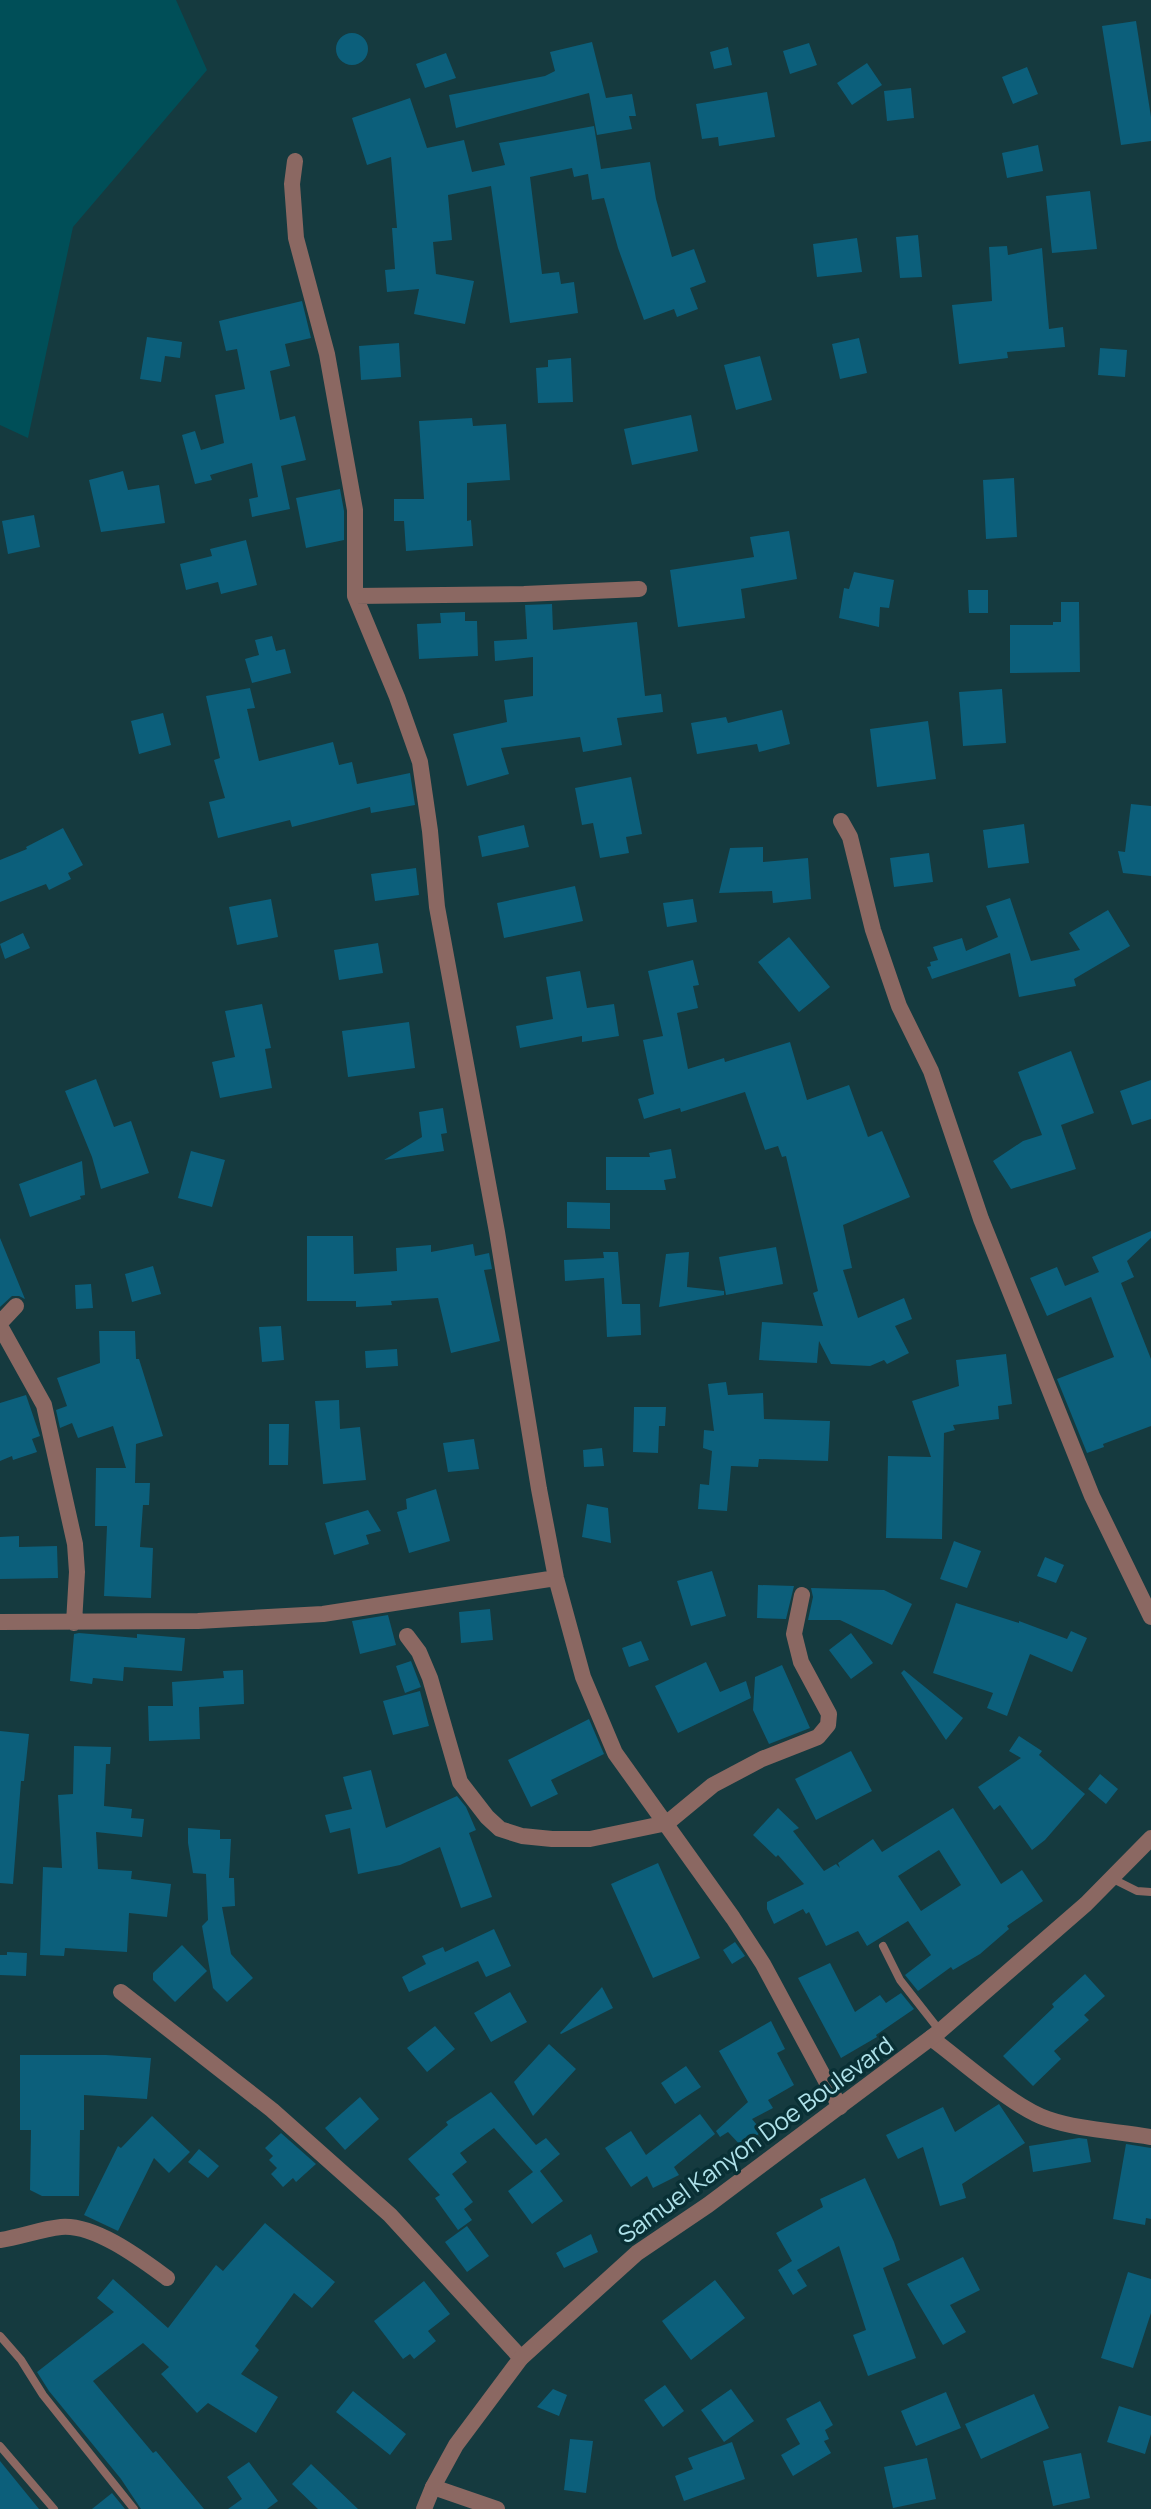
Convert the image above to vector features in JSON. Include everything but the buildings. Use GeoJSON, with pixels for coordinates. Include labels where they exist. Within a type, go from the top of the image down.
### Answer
{"type":"FeatureCollection","features":[{"type":"Feature","properties":{"kind":"street"},"geometry":{"type":"LineString","coordinates":[[295,161],[292,184],[296,238],[327,354],[355,510],[355,596],[420,762],[437,907],[556,1578],[583,1677],[615,1753],[763,1964],[840,2107]]}},
{"type":"Feature","properties":{"kind":"street"},"geometry":{"type":"LineString","coordinates":[[355,596],[639,589]]}},
{"type":"Feature","properties":{"kind":"street"},"geometry":{"type":"LineString","coordinates":[[841,821],[850,837],[873,930],[899,1006],[931,1071],[1009,1291],[1092,1496],[1151,1617]]}},
{"type":"Feature","properties":{"kind":"street"},"geometry":{"type":"LineString","coordinates":[[16,1306],[0,1325],[44,1405],[75,1544],[74,1623]]}},
{"type":"Feature","properties":{"kind":"street"},"geometry":{"type":"LineString","coordinates":[[0,1622],[198,1621],[323,1614],[556,1578]]}},
{"type":"Feature","properties":{"kind":"street"},"geometry":{"type":"LineString","coordinates":[[407,1636],[419,1652],[430,1678],[460,1782],[487,1817],[500,1829],[522,1836],[590,1839],[667,1823],[713,1785],[762,1759],[818,1737],[828,1725],[829,1714],[801,1662],[794,1634],[802,1595]]}},
{"type":"Feature","properties":{"kind":"street","name":"Samuel Kanyon Doe Boulevard"},"geometry":{"type":"LineString","coordinates":[[424,2509],[456,2445],[521,2358],[637,2253],[708,2205],[936,2034],[1064,1923],[1151,1838]]}},
{"type":"Feature","properties":{"kind":"street"},"geometry":{"type":"LineString","coordinates":[[121,1992],[272,2110],[390,2215],[521,2358]]}},
{"type":"Feature","properties":{"kind":"street"},"geometry":{"type":"LineString","coordinates":[[936,2034],[1025,2108],[1045,2118],[1070,2125],[1151,2137]]}},
{"type":"Feature","properties":{"kind":"street"},"geometry":{"type":"LineString","coordinates":[[0,2240],[63,2227],[84,2228],[136,2256],[167,2278]]}},
{"type":"Feature","properties":{"kind":"street"},"geometry":{"type":"LineString","coordinates":[[433,2487],[497,2509]]}},
{"type":"Feature","properties":{"kind":"lane"},"geometry":{"type":"LineString","coordinates":[[1111,1878],[1137,1891],[1151,1892]]}},
{"type":"Feature","properties":{"kind":"lane"},"geometry":{"type":"LineString","coordinates":[[883,1946],[900,1980],[936,2034]]}},
{"type":"Feature","properties":{"kind":"lane"},"geometry":{"type":"LineString","coordinates":[[0,2336],[134,2509]]}},
{"type":"Feature","properties":{"kind":"lane"},"geometry":{"type":"LineString","coordinates":[[0,2446],[54,2509]]}},
{"type":"Feature","properties":{"kind":"shaded area"},"geometry":{"type":"Polygon","coordinates":[[[0,0],[176,0],[207,70],[73,227],[28,438],[0,425],[0,0]]]}}]}
